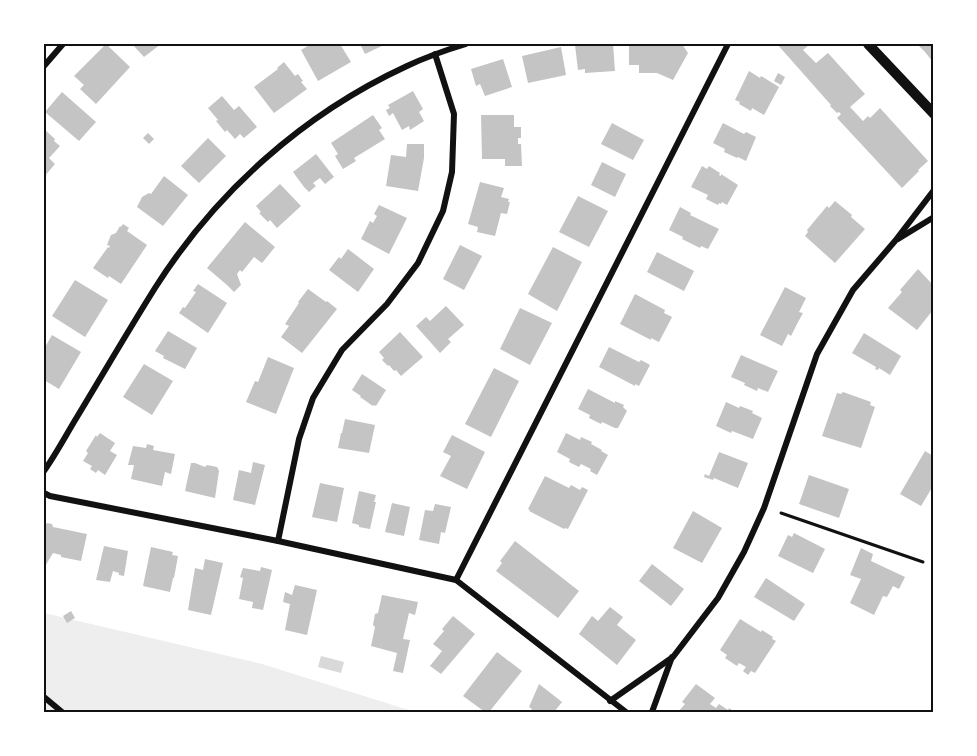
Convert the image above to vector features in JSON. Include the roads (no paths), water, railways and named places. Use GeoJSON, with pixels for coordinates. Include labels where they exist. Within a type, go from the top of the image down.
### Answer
{"type":"FeatureCollection","features":[{"type":"Feature","properties":{"kind":"street"},"geometry":{"type":"LineString","coordinates":[[44,66],[63,44]]}},
{"type":"Feature","properties":{"kind":"street"},"geometry":{"type":"LineString","coordinates":[[44,471],[155,287],[209,214],[236,186],[264,159],[325,112],[406,66],[466,44]]}},
{"type":"Feature","properties":{"kind":"street"},"geometry":{"type":"LineString","coordinates":[[456,580],[728,44]]}},
{"type":"Feature","properties":{"kind":"street"},"geometry":{"type":"LineString","coordinates":[[868,44],[933,114]]}},
{"type":"Feature","properties":{"kind":"street"},"geometry":{"type":"LineString","coordinates":[[278,541],[299,439],[313,398],[342,350],[387,304],[418,263],[443,210],[452,171],[454,114],[435,54]]}},
{"type":"Feature","properties":{"kind":"street"},"geometry":{"type":"LineString","coordinates":[[610,701],[672,657],[718,598],[744,552],[764,508],[817,354],[853,290],[895,241],[933,190]]}},
{"type":"Feature","properties":{"kind":"street"},"geometry":{"type":"LineString","coordinates":[[895,241],[933,217]]}},
{"type":"Feature","properties":{"kind":"street"},"geometry":{"type":"LineString","coordinates":[[44,494],[278,541],[456,580],[626,712]]}},
{"type":"Feature","properties":{"kind":"street"},"geometry":{"type":"LineString","coordinates":[[652,712],[672,657]]}},
{"type":"Feature","properties":{"kind":"street"},"geometry":{"type":"LineString","coordinates":[[44,697],[62,712]]}}]}
